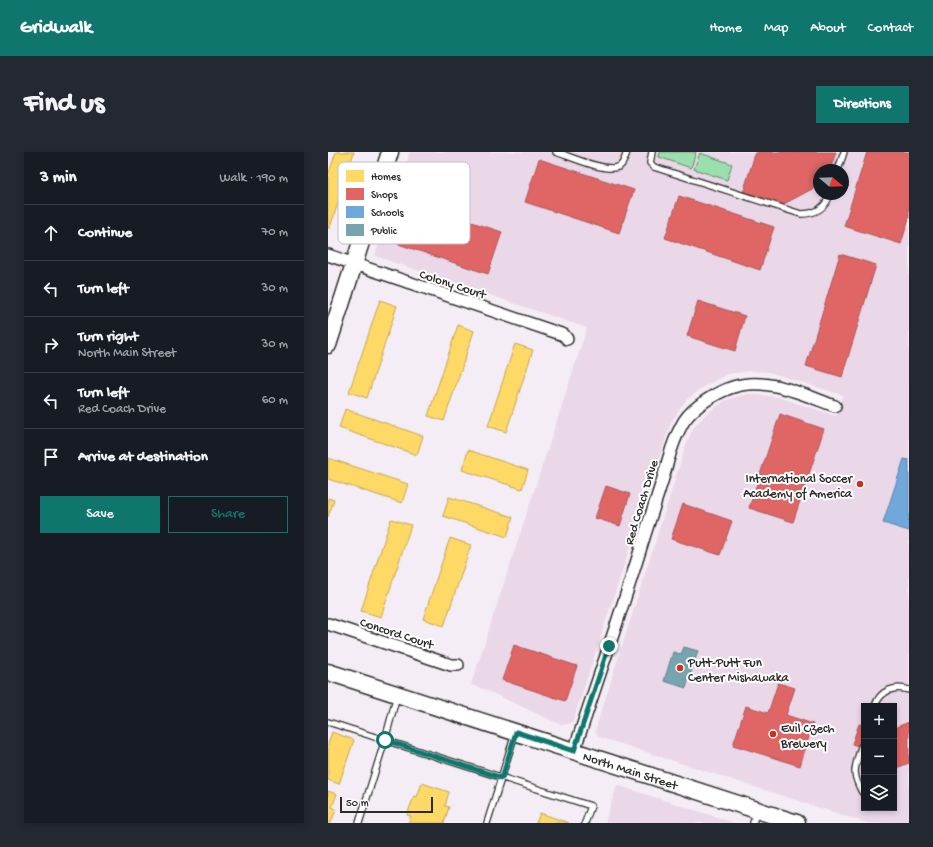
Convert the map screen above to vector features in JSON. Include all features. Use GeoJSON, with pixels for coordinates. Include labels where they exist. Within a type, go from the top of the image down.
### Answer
{"type":"FeatureCollection","features":[{"type":"Feature","properties":{"kind":"main road"},"geometry":{"type":"LineString","coordinates":[[387,162],[390,152]]}},
{"type":"Feature","properties":{"kind":"main road"},"geometry":{"type":"LineString","coordinates":[[328,345],[360,244]]}},
{"type":"Feature","properties":{"kind":"main road","name":"North Main Street"},"geometry":{"type":"LineString","coordinates":[[328,672],[574,751],[755,816],[797,823]]}},
{"type":"Feature","properties":{"kind":"street","name":"Colony Court"},"geometry":{"type":"LineString","coordinates":[[328,255],[564,335],[567,339]]}},
{"type":"Feature","properties":{"kind":"street","name":"Red Coach Drive"},"geometry":{"type":"LineString","coordinates":[[574,751],[676,436],[685,419],[698,407],[721,392],[734,386],[750,384],[767,385],[780,388],[835,406]]}},
{"type":"Feature","properties":{"kind":"street","name":"Concord Court"},"geometry":{"type":"LineString","coordinates":[[328,624],[451,665],[458,665]]}},
{"type":"Feature","properties":{"kind":"lane"},"geometry":{"type":"LineString","coordinates":[[556,152],[597,165],[614,168],[619,167],[622,164],[627,152]]}},
{"type":"Feature","properties":{"kind":"lane"},"geometry":{"type":"LineString","coordinates":[[652,152],[650,163],[654,167],[801,214],[815,212],[822,208],[828,200]]}},
{"type":"Feature","properties":{"kind":"lane"},"geometry":{"type":"LineString","coordinates":[[840,164],[844,152]]}},
{"type":"Feature","properties":{"kind":"lane"},"geometry":{"type":"LineString","coordinates":[[876,703],[878,697],[890,690],[900,687],[909,690]]}},
{"type":"Feature","properties":{"kind":"lane"},"geometry":{"type":"LineString","coordinates":[[359,823],[385,740],[397,694]]}},
{"type":"Feature","properties":{"kind":"lane"},"geometry":{"type":"LineString","coordinates":[[328,722],[590,806],[585,823]]}},
{"type":"Feature","properties":{"kind":"lane"},"geometry":{"type":"LineString","coordinates":[[488,823],[516,732]]}},
{"type":"Feature","properties":{"kind":"lane"},"geometry":{"type":"LineString","coordinates":[[861,747],[854,772],[856,782],[861,790]]}},
{"type":"Feature","properties":{"kind":"shaded area"},"geometry":{"type":"Polygon","coordinates":[[[410,152],[909,152],[909,823],[867,823],[599,737],[595,731],[686,445],[693,428],[706,414],[726,400],[746,394],[778,397],[836,416],[843,395],[769,372],[751,371],[727,374],[705,386],[686,400],[671,422],[573,721],[569,724],[563,725],[486,690],[471,685],[587,328],[375,256],[379,244],[470,244],[470,162],[407,162],[410,152]]]}},
{"type":"Feature","properties":{"kind":"shaded area"},"geometry":{"type":"Polygon","coordinates":[[[617,785],[735,823],[605,823],[617,785]]]}},
{"type":"Feature","properties":{"kind":"green space"},"geometry":{"type":"Polygon","coordinates":[[[660,152],[696,152],[691,168],[659,157],[660,152]]]}},
{"type":"Feature","properties":{"kind":"green space"},"geometry":{"type":"Polygon","coordinates":[[[700,153],[732,164],[727,180],[694,169],[700,153]]]}},
{"type":"Feature","properties":{"kind":"building: Homes"},"geometry":{"type":"Polygon","coordinates":[[[336,152],[354,152],[351,162],[338,162],[338,203],[330,228],[328,228],[328,175],[336,152]]]}},
{"type":"Feature","properties":{"kind":"building: Homes"},"geometry":{"type":"Polygon","coordinates":[[[380,300],[397,306],[367,398],[349,392],[380,300]]]}},
{"type":"Feature","properties":{"kind":"building: Homes"},"geometry":{"type":"Polygon","coordinates":[[[458,325],[474,331],[444,421],[428,416],[458,325]]]}},
{"type":"Feature","properties":{"kind":"building: Homes"},"geometry":{"type":"Polygon","coordinates":[[[515,344],[533,350],[506,432],[488,426],[515,344]]]}},
{"type":"Feature","properties":{"kind":"building: Homes"},"geometry":{"type":"Polygon","coordinates":[[[345,409],[423,436],[417,455],[339,428],[345,409]]]}},
{"type":"Feature","properties":{"kind":"building: Homes"},"geometry":{"type":"Polygon","coordinates":[[[468,450],[528,470],[522,489],[462,470],[468,450]]]}},
{"type":"Feature","properties":{"kind":"building: Homes"},"geometry":{"type":"Polygon","coordinates":[[[328,458],[408,484],[402,503],[328,479],[328,458]]]}},
{"type":"Feature","properties":{"kind":"building: Homes"},"geometry":{"type":"Polygon","coordinates":[[[449,497],[513,517],[507,537],[443,516],[449,497]]]}},
{"type":"Feature","properties":{"kind":"building: Homes"},"geometry":{"type":"Polygon","coordinates":[[[328,498],[334,500],[328,517],[328,498]]]}},
{"type":"Feature","properties":{"kind":"building: Homes"},"geometry":{"type":"Polygon","coordinates":[[[391,519],[411,525],[381,617],[361,611],[391,519]]]}},
{"type":"Feature","properties":{"kind":"building: Homes"},"geometry":{"type":"Polygon","coordinates":[[[450,538],[471,545],[444,626],[423,619],[450,538]]]}},
{"type":"Feature","properties":{"kind":"building: Homes"},"geometry":{"type":"Polygon","coordinates":[[[332,732],[354,740],[339,784],[328,780],[328,744],[332,732]]]}},
{"type":"Feature","properties":{"kind":"building: Homes"},"geometry":{"type":"Polygon","coordinates":[[[422,783],[449,792],[445,806],[449,807],[444,823],[408,823],[411,816],[407,815],[414,796],[417,797],[422,783]]]}},
{"type":"Feature","properties":{"kind":"building: Homes"},"geometry":{"type":"Polygon","coordinates":[[[328,791],[337,794],[332,807],[336,809],[331,823],[328,823],[328,791]]]}},
{"type":"Feature","properties":{"kind":"building: Homes"},"geometry":{"type":"Polygon","coordinates":[[[540,813],[569,823],[536,823],[540,813]]]}},
{"type":"Feature","properties":{"kind":"building: Shops"},"geometry":{"type":"Polygon","coordinates":[[[758,152],[836,152],[832,164],[813,164],[813,189],[782,205],[743,193],[755,154],[758,152]]]}},
{"type":"Feature","properties":{"kind":"building: Shops"},"geometry":{"type":"Polygon","coordinates":[[[867,152],[909,152],[909,218],[901,244],[844,226],[867,152]]]}},
{"type":"Feature","properties":{"kind":"building: Shops"},"geometry":{"type":"Polygon","coordinates":[[[539,159],[634,190],[619,233],[525,202],[539,159]]]}},
{"type":"Feature","properties":{"kind":"building: Shops"},"geometry":{"type":"Polygon","coordinates":[[[679,196],[774,227],[760,270],[665,238],[679,196]]]}},
{"type":"Feature","properties":{"kind":"building: Shops"},"geometry":{"type":"Polygon","coordinates":[[[470,221],[502,232],[488,274],[398,244],[470,244],[470,221]]]}},
{"type":"Feature","properties":{"kind":"building: Shops"},"geometry":{"type":"Polygon","coordinates":[[[840,254],[876,265],[842,377],[806,366],[840,254]]]}},
{"type":"Feature","properties":{"kind":"building: Shops"},"geometry":{"type":"Polygon","coordinates":[[[698,301],[745,316],[735,351],[687,336],[698,301]]]}},
{"type":"Feature","properties":{"kind":"building: Shops"},"geometry":{"type":"Polygon","coordinates":[[[780,414],[824,429],[793,522],[749,508],[780,414]]]}},
{"type":"Feature","properties":{"kind":"building: Shops"},"geometry":{"type":"Polygon","coordinates":[[[606,486],[630,494],[620,526],[595,518],[606,486]]]}},
{"type":"Feature","properties":{"kind":"building: Shops"},"geometry":{"type":"Polygon","coordinates":[[[683,504],[732,521],[720,555],[671,539],[683,504]]]}},
{"type":"Feature","properties":{"kind":"building: Shops"},"geometry":{"type":"Polygon","coordinates":[[[514,645],[577,666],[565,701],[502,680],[514,645]]]}},
{"type":"Feature","properties":{"kind":"building: Shops","name":"Evil Czech Brewery"},"geometry":{"type":"Polygon","coordinates":[[[778,683],[795,688],[786,715],[813,724],[800,766],[733,745],[746,706],[768,713],[778,683]]]}},
{"type":"Feature","properties":{"kind":"building: Shops"},"geometry":{"type":"Polygon","coordinates":[[[909,722],[909,763],[897,768],[897,739],[897,727],[909,722]]]}},
{"type":"Feature","properties":{"kind":"building: Shops"},"geometry":{"type":"Polygon","coordinates":[[[859,724],[861,724],[861,747],[852,744],[859,724]]]}},
{"type":"Feature","properties":{"kind":"building: Schools"},"geometry":{"type":"Polygon","coordinates":[[[904,459],[909,460],[909,531],[883,523],[904,459]]]}},
{"type":"Feature","properties":{"kind":"building: Public","name":"Putt-Putt Fun Center Mishawaka"},"geometry":{"type":"Polygon","coordinates":[[[684,647],[698,651],[686,688],[664,681],[673,652],[681,654],[684,647]]]}},
{"type":"Feature","properties":{"kind":"place","name":"International Soccer Academy of America"},"geometry":{"type":"Point","coordinates":[860,484]}},
{"type":"Feature","properties":{"kind":"place","name":"Putt-Putt Fun Center Mishawaka"},"geometry":{"type":"Point","coordinates":[680,668]}},
{"type":"Feature","properties":{"kind":"place","name":"Evil Czech Brewery"},"geometry":{"type":"Point","coordinates":[773,734]}},
{"type":"Feature","properties":{"kind":"route"},"geometry":{"type":"LineString","coordinates":[[385,740],[502,778],[516,732],[574,751],[609,646]]}}]}
